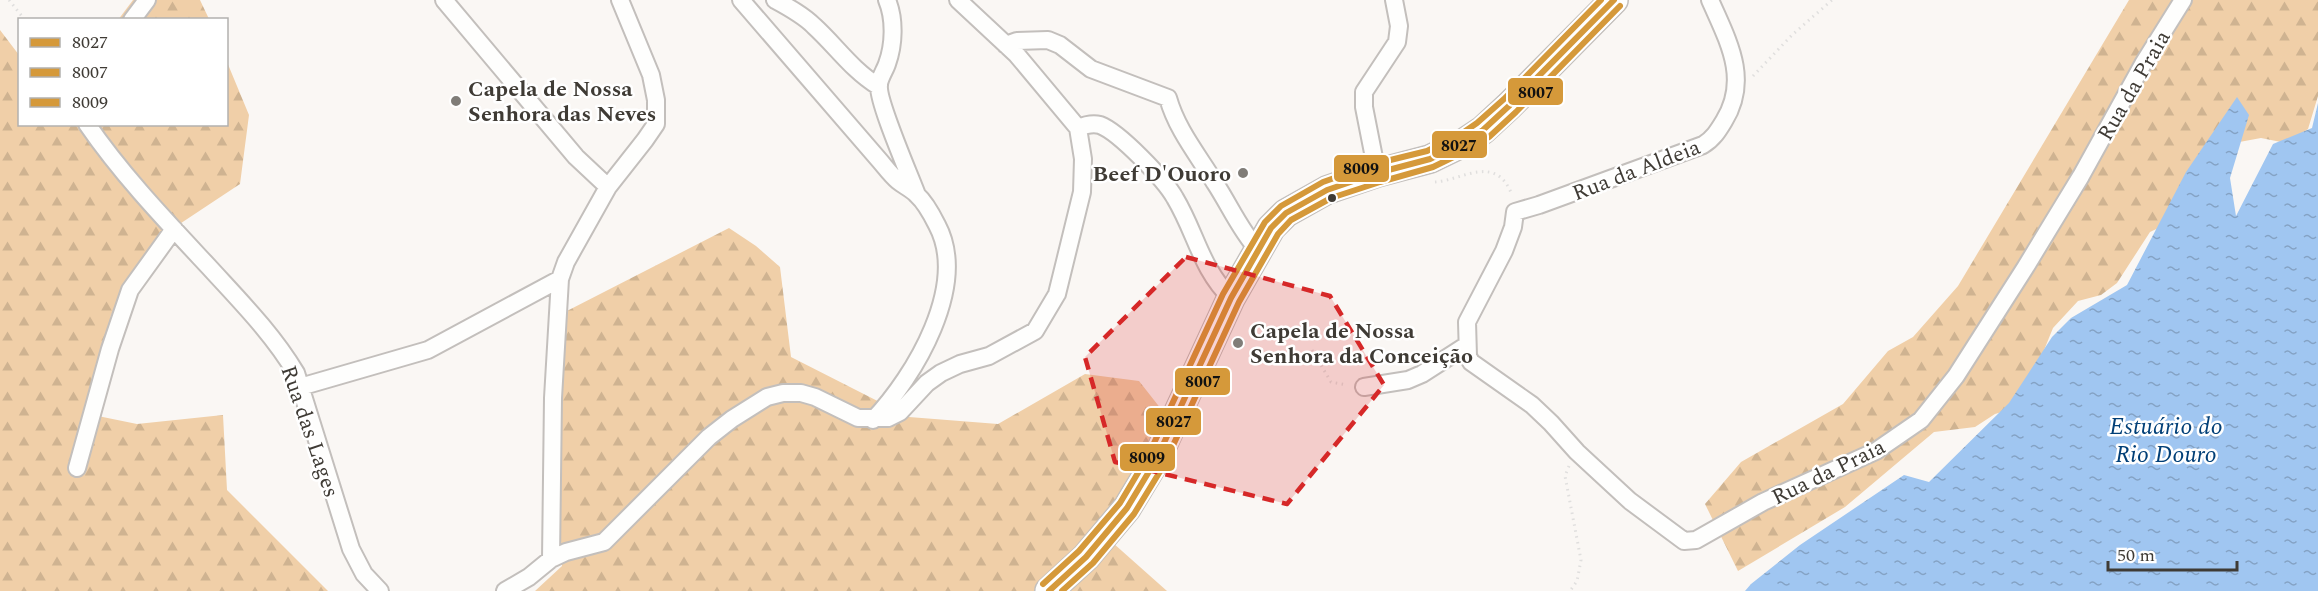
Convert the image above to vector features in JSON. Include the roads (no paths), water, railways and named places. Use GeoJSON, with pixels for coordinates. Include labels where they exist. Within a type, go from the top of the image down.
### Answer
{"type":"FeatureCollection","features":[{"type":"Feature","properties":{"kind":"main road"},"geometry":{"type":"LineString","coordinates":[[1049,591],[1086,557],[1127,508],[1156,460],[1231,298],[1271,228],[1286,213],[1327,190],[1377,173],[1430,159],[1450,151],[1483,130],[1614,0]]}},
{"type":"Feature","properties":{"kind":"street"},"geometry":{"type":"LineString","coordinates":[[134,18],[147,0]]}},
{"type":"Feature","properties":{"kind":"street"},"geometry":{"type":"LineString","coordinates":[[444,0],[576,156],[608,187]]}},
{"type":"Feature","properties":{"kind":"street"},"geometry":{"type":"LineString","coordinates":[[551,559],[553,398],[560,279],[566,262],[608,187],[656,124],[656,100],[651,75],[620,0]]}},
{"type":"Feature","properties":{"kind":"street"},"geometry":{"type":"LineString","coordinates":[[741,0],[879,161],[897,180],[917,195]]}},
{"type":"Feature","properties":{"kind":"street"},"geometry":{"type":"LineString","coordinates":[[775,0],[812,24],[844,59],[865,78],[879,86]]}},
{"type":"Feature","properties":{"kind":"street"},"geometry":{"type":"LineString","coordinates":[[873,420],[891,401],[922,351],[942,303],[947,265],[944,242],[938,226],[917,195],[883,105],[879,86],[892,45],[892,24],[887,0]]}},
{"type":"Feature","properties":{"kind":"street"},"geometry":{"type":"LineString","coordinates":[[505,591],[551,559],[566,552],[604,542],[709,437],[767,397],[783,393],[801,393],[815,397],[858,418],[873,420],[888,418],[900,412],[927,383],[941,373],[960,364],[989,356],[1035,331],[1057,294],[1082,192],[1083,159],[1078,128],[1017,55],[958,0]]}},
{"type":"Feature","properties":{"kind":"street"},"geometry":{"type":"LineString","coordinates":[[1377,173],[1364,107],[1364,92],[1397,42],[1399,26],[1394,0]]}},
{"type":"Feature","properties":{"kind":"street","name":"Rua da Aldeia"},"geometry":{"type":"LineString","coordinates":[[1467,345],[1467,322],[1504,251],[1513,227],[1515,212],[1539,206],[1703,146],[1712,140],[1726,117],[1738,82],[1736,67],[1710,0]]}},
{"type":"Feature","properties":{"kind":"street","name":"Rua da Praia"},"geometry":{"type":"LineString","coordinates":[[1467,345],[1471,362],[1532,405],[1577,452],[1644,513],[1684,541],[1695,540],[1763,502],[1876,451],[1921,420],[1956,376],[2025,268],[2081,176],[2143,64],[2183,0]]}},
{"type":"Feature","properties":{"kind":"street"},"geometry":{"type":"LineString","coordinates":[[1006,45],[1017,41],[1048,40],[1060,45],[1091,69],[1168,98],[1180,129],[1216,184],[1244,234],[1258,250]]}},
{"type":"Feature","properties":{"kind":"street"},"geometry":{"type":"LineString","coordinates":[[1078,128],[1088,124],[1098,124],[1108,129],[1160,178],[1175,197],[1216,284],[1231,298]]}},
{"type":"Feature","properties":{"kind":"street","name":"Rua das Lages"},"geometry":{"type":"LineString","coordinates":[[89,126],[174,229],[262,324],[296,373],[351,549],[364,574],[380,591]]}},
{"type":"Feature","properties":{"kind":"street"},"geometry":{"type":"LineString","coordinates":[[77,468],[110,349],[130,290],[174,229]]}},
{"type":"Feature","properties":{"kind":"street"},"geometry":{"type":"LineString","coordinates":[[300,387],[428,350],[560,279]]}},
{"type":"Feature","properties":{"kind":"street"},"geometry":{"type":"LineString","coordinates":[[1364,387],[1408,380],[1422,374],[1467,345]]}},
{"type":"Feature","properties":{"kind":"water","name":"Estuário do Rio Douro"},"geometry":{"type":"Polygon","coordinates":[[[2237,97],[2249,115],[2230,178],[2236,216],[2273,144],[2312,128],[2318,103],[2318,591],[1745,591],[1800,545],[1904,475],[1929,482],[2009,403],[2052,337],[2071,318],[2127,285],[2186,172],[2237,97]]]}},
{"type":"Feature","properties":{"kind":"place","name":"Capela de Nossa Senhora das Neves"},"geometry":{"type":"Point","coordinates":[456,101]}},
{"type":"Feature","properties":{"kind":"place","name":"Beef D'Ouoro"},"geometry":{"type":"Point","coordinates":[1243,173]}},
{"type":"Feature","properties":{"kind":"place","name":"Capela de Nossa Senhora da Conceição"},"geometry":{"type":"Point","coordinates":[1238,343]}}]}
